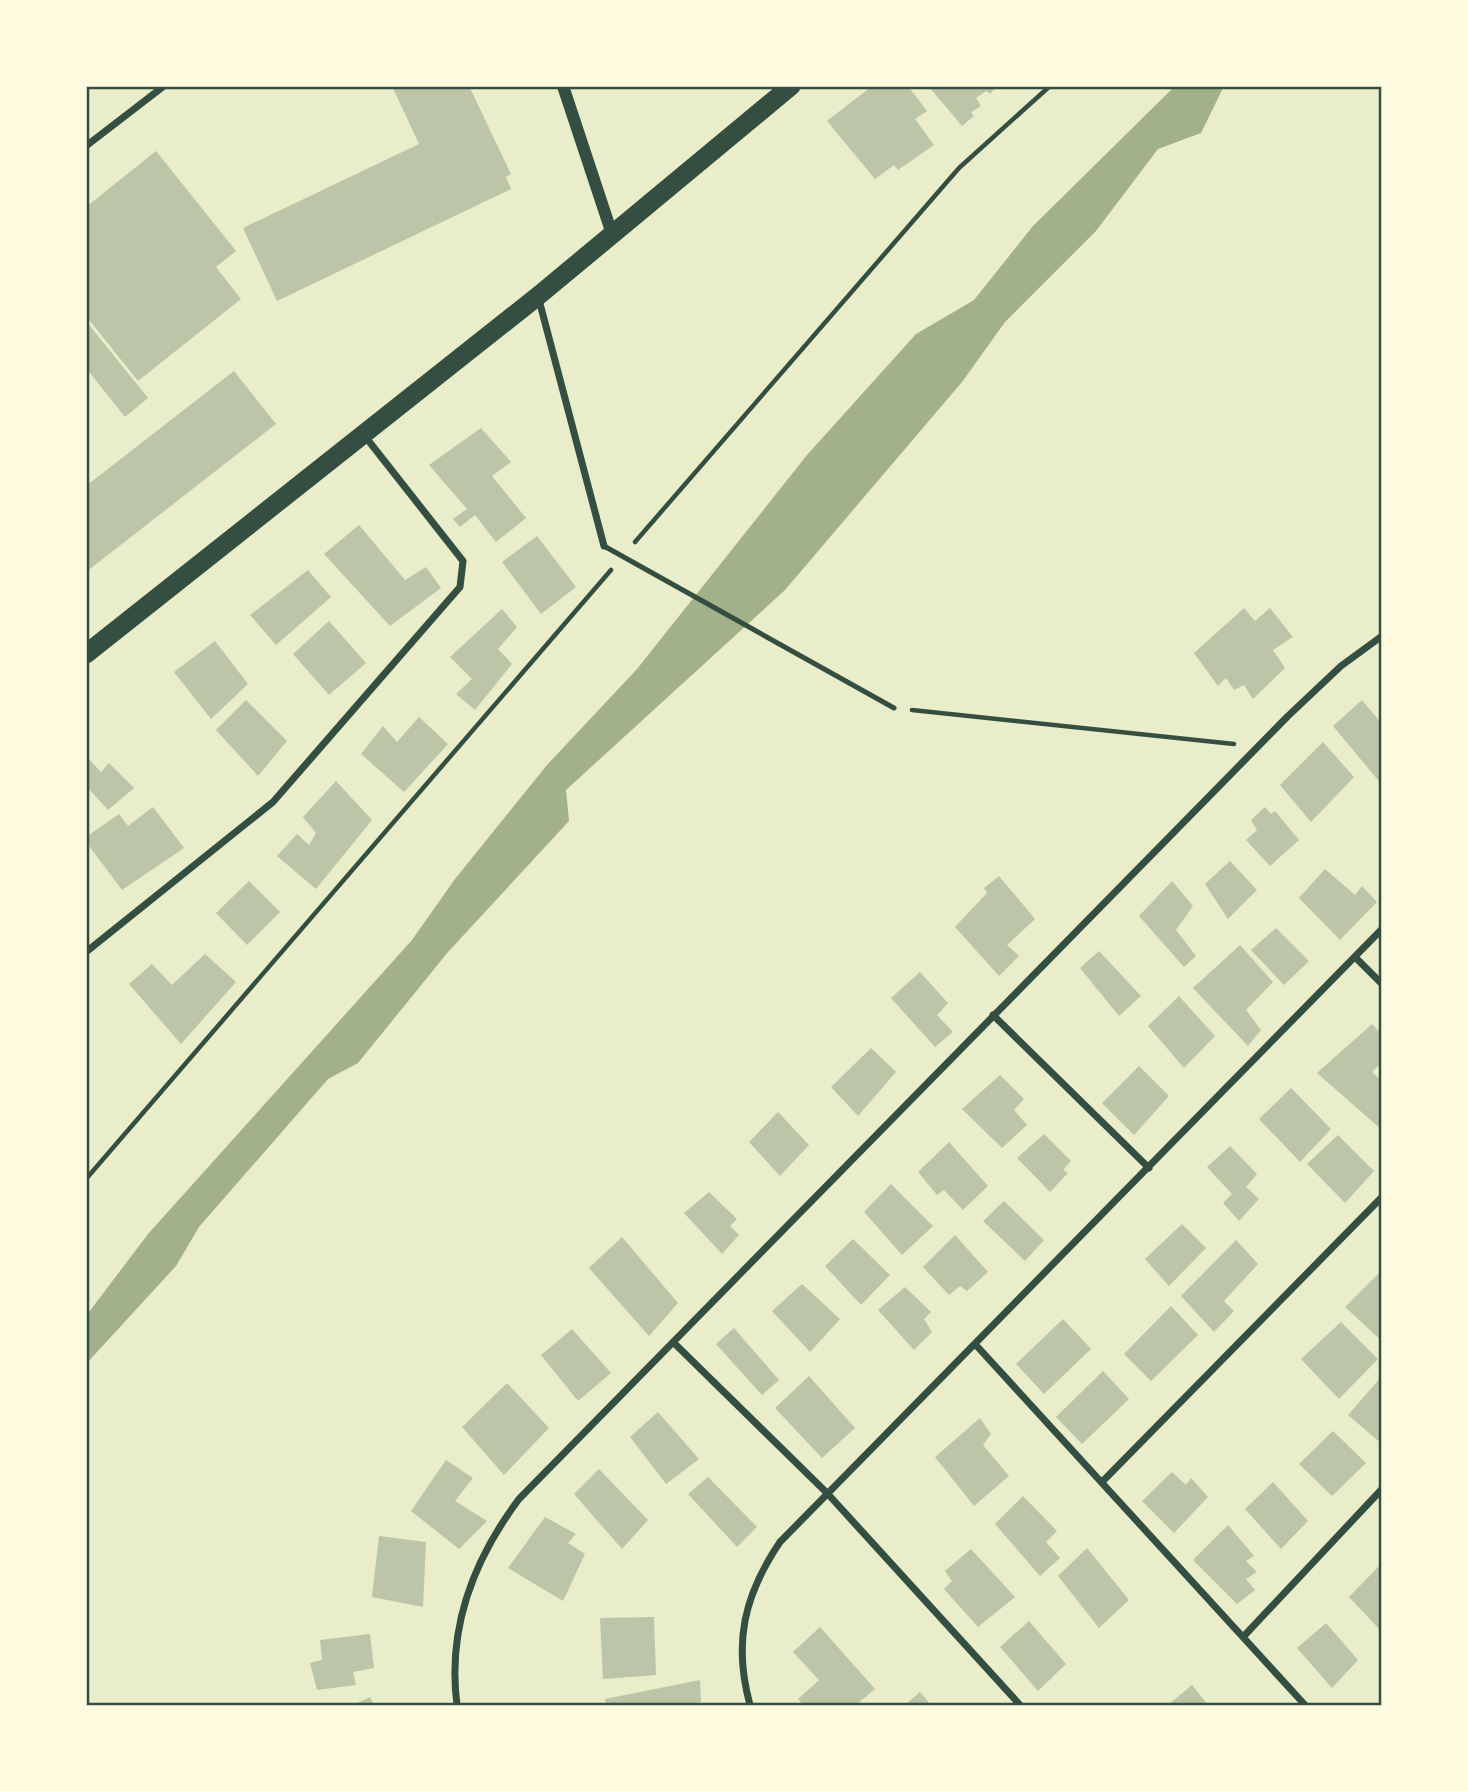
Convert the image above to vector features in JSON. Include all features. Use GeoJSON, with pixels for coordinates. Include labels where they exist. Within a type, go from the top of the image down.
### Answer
{"type":"FeatureCollection","features":[{"type":"Feature","properties":{"kind":"highway"},"geometry":{"type":"LineString","coordinates":[[86,653],[538,296],[791,86]]}},
{"type":"Feature","properties":{"kind":"street"},"geometry":{"type":"LineString","coordinates":[[86,146],[164,86]]}},
{"type":"Feature","properties":{"kind":"street"},"geometry":{"type":"LineString","coordinates":[[563,86],[612,234]]}},
{"type":"Feature","properties":{"kind":"street"},"geometry":{"type":"LineString","coordinates":[[538,296],[604,546]]}},
{"type":"Feature","properties":{"kind":"street"},"geometry":{"type":"LineString","coordinates":[[86,952],[273,802],[460,587],[463,561],[364,435]]}},
{"type":"Feature","properties":{"kind":"street"},"geometry":{"type":"LineString","coordinates":[[457,1705],[454,1666],[463,1607],[487,1545],[519,1499],[1258,746],[1340,666],[1382,636]]}},
{"type":"Feature","properties":{"kind":"street"},"geometry":{"type":"LineString","coordinates":[[750,1705],[744,1683],[741,1652],[743,1626],[752,1593],[764,1566],[780,1542],[1382,929]]}},
{"type":"Feature","properties":{"kind":"street"},"geometry":{"type":"LineString","coordinates":[[1355,957],[1382,985]]}},
{"type":"Feature","properties":{"kind":"street"},"geometry":{"type":"LineString","coordinates":[[993,1015],[1149,1168]]}},
{"type":"Feature","properties":{"kind":"street"},"geometry":{"type":"LineString","coordinates":[[1101,1482],[1382,1197]]}},
{"type":"Feature","properties":{"kind":"street"},"geometry":{"type":"LineString","coordinates":[[673,1342],[827,1493],[1020,1705]]}},
{"type":"Feature","properties":{"kind":"street"},"geometry":{"type":"LineString","coordinates":[[975,1344],[1305,1705]]}},
{"type":"Feature","properties":{"kind":"street"},"geometry":{"type":"LineString","coordinates":[[1244,1636],[1382,1489]]}},
{"type":"Feature","properties":{"kind":"lane"},"geometry":{"type":"LineString","coordinates":[[604,546],[894,708]]}},
{"type":"Feature","properties":{"kind":"path"},"geometry":{"type":"LineString","coordinates":[[631,547],[959,168],[1050,86]]}},
{"type":"Feature","properties":{"kind":"path"},"geometry":{"type":"LineString","coordinates":[[86,1179],[613,568]]}},
{"type":"Feature","properties":{"kind":"path"},"geometry":{"type":"LineString","coordinates":[[894,708],[1258,746]]}},
{"type":"Feature","properties":{"kind":"shaded area"},"geometry":{"type":"Polygon","coordinates":[[[1175,86],[1224,86],[1201,133],[1158,149],[1096,231],[1005,322],[962,382],[785,590],[566,790],[569,821],[448,952],[358,1063],[328,1079],[199,1227],[176,1266],[86,1364],[86,1316],[148,1234],[412,940],[455,879],[547,765],[637,669],[807,455],[916,334],[974,300],[1033,226],[1175,86]]]}},
{"type":"Feature","properties":{"kind":"building"},"geometry":{"type":"Polygon","coordinates":[[[392,86],[469,86],[511,174],[506,177],[511,189],[277,301],[243,228],[419,144],[392,86]]]}},
{"type":"Feature","properties":{"kind":"building"},"geometry":{"type":"Polygon","coordinates":[[[872,86],[908,86],[927,111],[915,119],[934,145],[898,170],[894,165],[875,179],[827,121],[872,86]]]}},
{"type":"Feature","properties":{"kind":"building"},"geometry":{"type":"Polygon","coordinates":[[[997,86],[990,94],[986,91],[976,98],[981,106],[971,112],[974,116],[962,126],[930,88],[997,86]]]}},
{"type":"Feature","properties":{"kind":"building"},"geometry":{"type":"Polygon","coordinates":[[[156,151],[236,251],[216,267],[241,299],[138,381],[86,316],[86,207],[156,151]]]}},
{"type":"Feature","properties":{"kind":"building"},"geometry":{"type":"Polygon","coordinates":[[[86,321],[148,398],[125,417],[86,368],[86,321]]]}},
{"type":"Feature","properties":{"kind":"building"},"geometry":{"type":"Polygon","coordinates":[[[234,371],[276,424],[86,572],[86,486],[234,371]]]}},
{"type":"Feature","properties":{"kind":"building"},"geometry":{"type":"Polygon","coordinates":[[[481,428],[511,462],[492,476],[526,518],[496,542],[475,515],[460,527],[453,519],[467,509],[429,465],[481,428]]]}},
{"type":"Feature","properties":{"kind":"building"},"geometry":{"type":"Polygon","coordinates":[[[359,525],[405,580],[426,567],[441,588],[390,626],[324,554],[359,525]]]}},
{"type":"Feature","properties":{"kind":"building"},"geometry":{"type":"Polygon","coordinates":[[[537,536],[576,587],[541,614],[502,562],[537,536]]]}},
{"type":"Feature","properties":{"kind":"building"},"geometry":{"type":"Polygon","coordinates":[[[308,570],[331,597],[276,645],[250,615],[308,570]]]}},
{"type":"Feature","properties":{"kind":"building"},"geometry":{"type":"Polygon","coordinates":[[[1244,608],[1255,621],[1270,608],[1293,637],[1273,650],[1285,668],[1253,699],[1244,685],[1234,690],[1226,678],[1218,686],[1194,653],[1244,608]]]}},
{"type":"Feature","properties":{"kind":"building"},"geometry":{"type":"Polygon","coordinates":[[[502,609],[517,627],[498,649],[512,664],[475,710],[456,694],[472,679],[450,657],[502,609]]]}},
{"type":"Feature","properties":{"kind":"building"},"geometry":{"type":"Polygon","coordinates":[[[329,621],[366,663],[329,695],[293,654],[329,621]]]}},
{"type":"Feature","properties":{"kind":"building"},"geometry":{"type":"Polygon","coordinates":[[[215,641],[248,684],[211,719],[174,672],[215,641]]]}},
{"type":"Feature","properties":{"kind":"building"},"geometry":{"type":"Polygon","coordinates":[[[246,700],[287,741],[258,776],[216,730],[246,700]]]}},
{"type":"Feature","properties":{"kind":"building"},"geometry":{"type":"Polygon","coordinates":[[[1362,700],[1382,724],[1382,776],[1378,780],[1333,726],[1362,700]]]}},
{"type":"Feature","properties":{"kind":"building"},"geometry":{"type":"Polygon","coordinates":[[[419,717],[448,744],[404,792],[361,754],[383,726],[397,742],[419,717]]]}},
{"type":"Feature","properties":{"kind":"building"},"geometry":{"type":"Polygon","coordinates":[[[1323,742],[1354,777],[1311,822],[1280,785],[1323,742]]]}},
{"type":"Feature","properties":{"kind":"building"},"geometry":{"type":"Polygon","coordinates":[[[86,756],[101,772],[109,763],[134,788],[108,810],[86,786],[86,756]]]}},
{"type":"Feature","properties":{"kind":"building"},"geometry":{"type":"Polygon","coordinates":[[[336,781],[372,820],[316,889],[277,856],[297,834],[309,845],[316,833],[303,817],[336,781]]]}},
{"type":"Feature","properties":{"kind":"building"},"geometry":{"type":"Polygon","coordinates":[[[153,807],[184,848],[122,890],[86,842],[86,837],[119,814],[128,826],[153,807]]]}},
{"type":"Feature","properties":{"kind":"building"},"geometry":{"type":"Polygon","coordinates":[[[1265,807],[1271,814],[1275,811],[1299,840],[1270,866],[1246,840],[1257,830],[1251,820],[1265,807]]]}},
{"type":"Feature","properties":{"kind":"building"},"geometry":{"type":"Polygon","coordinates":[[[1230,861],[1257,890],[1228,919],[1205,884],[1230,861]]]}},
{"type":"Feature","properties":{"kind":"building"},"geometry":{"type":"Polygon","coordinates":[[[1325,869],[1355,895],[1362,886],[1377,902],[1340,940],[1299,898],[1325,869]]]}},
{"type":"Feature","properties":{"kind":"building"},"geometry":{"type":"Polygon","coordinates":[[[999,876],[1035,919],[1007,945],[1019,956],[999,976],[955,927],[987,893],[984,888],[999,876]]]}},
{"type":"Feature","properties":{"kind":"building"},"geometry":{"type":"Polygon","coordinates":[[[249,881],[280,912],[247,945],[216,913],[249,881]]]}},
{"type":"Feature","properties":{"kind":"building"},"geometry":{"type":"Polygon","coordinates":[[[1172,881],[1193,906],[1176,930],[1196,956],[1184,967],[1139,916],[1172,881]]]}},
{"type":"Feature","properties":{"kind":"building"},"geometry":{"type":"Polygon","coordinates":[[[1276,928],[1309,961],[1284,985],[1251,950],[1276,928]]]}},
{"type":"Feature","properties":{"kind":"building"},"geometry":{"type":"Polygon","coordinates":[[[1240,945],[1273,982],[1246,1010],[1261,1030],[1248,1046],[1193,988],[1240,945]]]}},
{"type":"Feature","properties":{"kind":"building"},"geometry":{"type":"Polygon","coordinates":[[[1099,951],[1141,996],[1119,1016],[1080,968],[1099,951]]]}},
{"type":"Feature","properties":{"kind":"building"},"geometry":{"type":"Polygon","coordinates":[[[205,954],[236,982],[181,1044],[129,984],[152,964],[172,985],[205,954]]]}},
{"type":"Feature","properties":{"kind":"building"},"geometry":{"type":"Polygon","coordinates":[[[920,972],[948,1003],[937,1015],[953,1032],[935,1047],[891,998],[920,972]]]}},
{"type":"Feature","properties":{"kind":"building"},"geometry":{"type":"Polygon","coordinates":[[[1179,996],[1215,1036],[1184,1068],[1148,1026],[1179,996]]]}},
{"type":"Feature","properties":{"kind":"building"},"geometry":{"type":"Polygon","coordinates":[[[1372,1024],[1382,1035],[1382,1062],[1372,1072],[1382,1081],[1382,1130],[1317,1073],[1372,1024]]]}},
{"type":"Feature","properties":{"kind":"building"},"geometry":{"type":"Polygon","coordinates":[[[871,1048],[896,1072],[858,1116],[831,1087],[871,1048]]]}},
{"type":"Feature","properties":{"kind":"building"},"geometry":{"type":"Polygon","coordinates":[[[1139,1066],[1169,1096],[1134,1135],[1102,1103],[1139,1066]]]}},
{"type":"Feature","properties":{"kind":"building"},"geometry":{"type":"Polygon","coordinates":[[[1000,1075],[1024,1099],[1014,1110],[1027,1125],[1002,1148],[962,1109],[1000,1075]]]}},
{"type":"Feature","properties":{"kind":"building"},"geometry":{"type":"Polygon","coordinates":[[[1291,1088],[1331,1129],[1300,1162],[1259,1119],[1291,1088]]]}},
{"type":"Feature","properties":{"kind":"building"},"geometry":{"type":"Polygon","coordinates":[[[778,1112],[809,1145],[780,1176],[749,1142],[778,1112]]]}},
{"type":"Feature","properties":{"kind":"building"},"geometry":{"type":"Polygon","coordinates":[[[1044,1134],[1071,1161],[1063,1170],[1068,1173],[1050,1192],[1017,1158],[1044,1134]]]}},
{"type":"Feature","properties":{"kind":"building"},"geometry":{"type":"Polygon","coordinates":[[[1338,1135],[1374,1171],[1345,1203],[1307,1164],[1338,1135]]]}},
{"type":"Feature","properties":{"kind":"building"},"geometry":{"type":"Polygon","coordinates":[[[949,1142],[988,1186],[963,1210],[944,1190],[937,1195],[918,1172],[949,1142]]]}},
{"type":"Feature","properties":{"kind":"building"},"geometry":{"type":"Polygon","coordinates":[[[1230,1146],[1257,1174],[1246,1187],[1259,1199],[1239,1221],[1223,1203],[1232,1194],[1207,1167],[1230,1146]]]}},
{"type":"Feature","properties":{"kind":"building"},"geometry":{"type":"Polygon","coordinates":[[[891,1184],[933,1226],[902,1255],[864,1212],[891,1184]]]}},
{"type":"Feature","properties":{"kind":"building"},"geometry":{"type":"Polygon","coordinates":[[[709,1192],[737,1219],[730,1226],[739,1235],[722,1254],[684,1213],[709,1192]]]}},
{"type":"Feature","properties":{"kind":"building"},"geometry":{"type":"Polygon","coordinates":[[[1004,1201],[1044,1240],[1025,1261],[983,1221],[1004,1201]]]}},
{"type":"Feature","properties":{"kind":"building"},"geometry":{"type":"Polygon","coordinates":[[[1182,1224],[1206,1248],[1169,1286],[1145,1259],[1182,1224]]]}},
{"type":"Feature","properties":{"kind":"building"},"geometry":{"type":"Polygon","coordinates":[[[955,1235],[988,1272],[967,1291],[960,1286],[949,1295],[923,1267],[955,1235]]]}},
{"type":"Feature","properties":{"kind":"building"},"geometry":{"type":"Polygon","coordinates":[[[622,1237],[678,1303],[649,1336],[589,1268],[622,1237]]]}},
{"type":"Feature","properties":{"kind":"building"},"geometry":{"type":"Polygon","coordinates":[[[853,1239],[890,1275],[861,1305],[825,1266],[853,1239]]]}},
{"type":"Feature","properties":{"kind":"building"},"geometry":{"type":"Polygon","coordinates":[[[1236,1240],[1258,1264],[1224,1301],[1234,1311],[1214,1332],[1181,1296],[1236,1240]]]}},
{"type":"Feature","properties":{"kind":"building"},"geometry":{"type":"Polygon","coordinates":[[[1382,1270],[1382,1341],[1345,1307],[1382,1270]]]}},
{"type":"Feature","properties":{"kind":"building"},"geometry":{"type":"Polygon","coordinates":[[[802,1284],[840,1319],[810,1352],[772,1311],[802,1284]]]}},
{"type":"Feature","properties":{"kind":"building"},"geometry":{"type":"Polygon","coordinates":[[[905,1287],[931,1312],[924,1319],[932,1332],[914,1350],[878,1310],[905,1287]]]}},
{"type":"Feature","properties":{"kind":"building"},"geometry":{"type":"Polygon","coordinates":[[[1171,1306],[1198,1335],[1151,1381],[1124,1354],[1171,1306]]]}},
{"type":"Feature","properties":{"kind":"building"},"geometry":{"type":"Polygon","coordinates":[[[1063,1319],[1091,1349],[1044,1394],[1016,1364],[1063,1319]]]}},
{"type":"Feature","properties":{"kind":"building"},"geometry":{"type":"Polygon","coordinates":[[[1341,1322],[1378,1359],[1339,1399],[1301,1359],[1341,1322]]]}},
{"type":"Feature","properties":{"kind":"building"},"geometry":{"type":"Polygon","coordinates":[[[734,1328],[779,1380],[762,1395],[716,1344],[734,1328]]]}},
{"type":"Feature","properties":{"kind":"building"},"geometry":{"type":"Polygon","coordinates":[[[572,1329],[611,1373],[578,1401],[541,1355],[572,1329]]]}},
{"type":"Feature","properties":{"kind":"building"},"geometry":{"type":"Polygon","coordinates":[[[1103,1371],[1129,1399],[1082,1444],[1056,1417],[1103,1371]]]}},
{"type":"Feature","properties":{"kind":"building"},"geometry":{"type":"Polygon","coordinates":[[[809,1376],[855,1428],[822,1458],[775,1408],[809,1376]]]}},
{"type":"Feature","properties":{"kind":"building"},"geometry":{"type":"Polygon","coordinates":[[[1382,1376],[1382,1444],[1348,1415],[1382,1376]]]}},
{"type":"Feature","properties":{"kind":"building"},"geometry":{"type":"Polygon","coordinates":[[[507,1383],[549,1428],[504,1475],[462,1427],[507,1383]]]}},
{"type":"Feature","properties":{"kind":"building"},"geometry":{"type":"Polygon","coordinates":[[[658,1412],[699,1459],[666,1484],[630,1437],[658,1412]]]}},
{"type":"Feature","properties":{"kind":"building"},"geometry":{"type":"Polygon","coordinates":[[[980,1418],[991,1434],[983,1445],[1009,1476],[974,1506],[935,1457],[980,1418]]]}},
{"type":"Feature","properties":{"kind":"building"},"geometry":{"type":"Polygon","coordinates":[[[1333,1431],[1366,1463],[1332,1496],[1299,1464],[1333,1431]]]}},
{"type":"Feature","properties":{"kind":"building"},"geometry":{"type":"Polygon","coordinates":[[[446,1460],[473,1478],[455,1501],[487,1521],[459,1549],[411,1511],[446,1460]]]}},
{"type":"Feature","properties":{"kind":"building"},"geometry":{"type":"Polygon","coordinates":[[[599,1469],[648,1520],[622,1549],[574,1494],[599,1469]]]}},
{"type":"Feature","properties":{"kind":"building"},"geometry":{"type":"Polygon","coordinates":[[[1172,1472],[1186,1485],[1191,1478],[1208,1497],[1174,1533],[1142,1501],[1172,1472]]]}},
{"type":"Feature","properties":{"kind":"building"},"geometry":{"type":"Polygon","coordinates":[[[708,1477],[757,1527],[737,1547],[688,1494],[708,1477]]]}},
{"type":"Feature","properties":{"kind":"building"},"geometry":{"type":"Polygon","coordinates":[[[1273,1482],[1308,1521],[1281,1549],[1245,1509],[1273,1482]]]}},
{"type":"Feature","properties":{"kind":"building"},"geometry":{"type":"Polygon","coordinates":[[[1023,1496],[1057,1531],[1046,1542],[1060,1558],[1040,1576],[995,1524],[1023,1496]]]}},
{"type":"Feature","properties":{"kind":"building"},"geometry":{"type":"Polygon","coordinates":[[[545,1517],[576,1534],[568,1543],[585,1554],[563,1601],[508,1568],[545,1517]]]}},
{"type":"Feature","properties":{"kind":"building"},"geometry":{"type":"Polygon","coordinates":[[[1228,1525],[1254,1556],[1246,1561],[1257,1572],[1246,1579],[1255,1590],[1237,1604],[1193,1560],[1228,1525]]]}},
{"type":"Feature","properties":{"kind":"building"},"geometry":{"type":"Polygon","coordinates":[[[379,1536],[426,1542],[423,1607],[372,1597],[379,1536]]]}},
{"type":"Feature","properties":{"kind":"building"},"geometry":{"type":"Polygon","coordinates":[[[1087,1548],[1129,1600],[1099,1628],[1058,1576],[1087,1548]]]}},
{"type":"Feature","properties":{"kind":"building"},"geometry":{"type":"Polygon","coordinates":[[[971,1549],[1015,1597],[978,1627],[944,1589],[952,1581],[945,1571],[971,1549]]]}},
{"type":"Feature","properties":{"kind":"building"},"geometry":{"type":"Polygon","coordinates":[[[1382,1563],[1382,1632],[1349,1597],[1382,1563]]]}},
{"type":"Feature","properties":{"kind":"building"},"geometry":{"type":"Polygon","coordinates":[[[654,1617],[656,1675],[603,1679],[600,1618],[654,1617]]]}},
{"type":"Feature","properties":{"kind":"building"},"geometry":{"type":"Polygon","coordinates":[[[1029,1621],[1066,1664],[1038,1691],[1000,1647],[1029,1621]]]}},
{"type":"Feature","properties":{"kind":"building"},"geometry":{"type":"Polygon","coordinates":[[[1326,1623],[1358,1660],[1332,1688],[1297,1648],[1326,1623]]]}},
{"type":"Feature","properties":{"kind":"building"},"geometry":{"type":"Polygon","coordinates":[[[820,1627],[875,1689],[856,1705],[803,1705],[798,1699],[819,1680],[793,1652],[820,1627]]]}},
{"type":"Feature","properties":{"kind":"building"},"geometry":{"type":"Polygon","coordinates":[[[370,1634],[374,1668],[353,1672],[356,1685],[317,1690],[310,1663],[322,1660],[320,1640],[370,1634]]]}},
{"type":"Feature","properties":{"kind":"building"},"geometry":{"type":"Polygon","coordinates":[[[700,1680],[701,1702],[685,1705],[606,1705],[605,1699],[700,1680]]]}},
{"type":"Feature","properties":{"kind":"building"},"geometry":{"type":"Polygon","coordinates":[[[1192,1685],[1208,1705],[1168,1705],[1192,1685]]]}},
{"type":"Feature","properties":{"kind":"building"},"geometry":{"type":"Polygon","coordinates":[[[920,1692],[931,1705],[905,1705],[920,1692]]]}},
{"type":"Feature","properties":{"kind":"building"},"geometry":{"type":"Polygon","coordinates":[[[370,1697],[374,1705],[353,1705],[370,1697]]]}}]}
